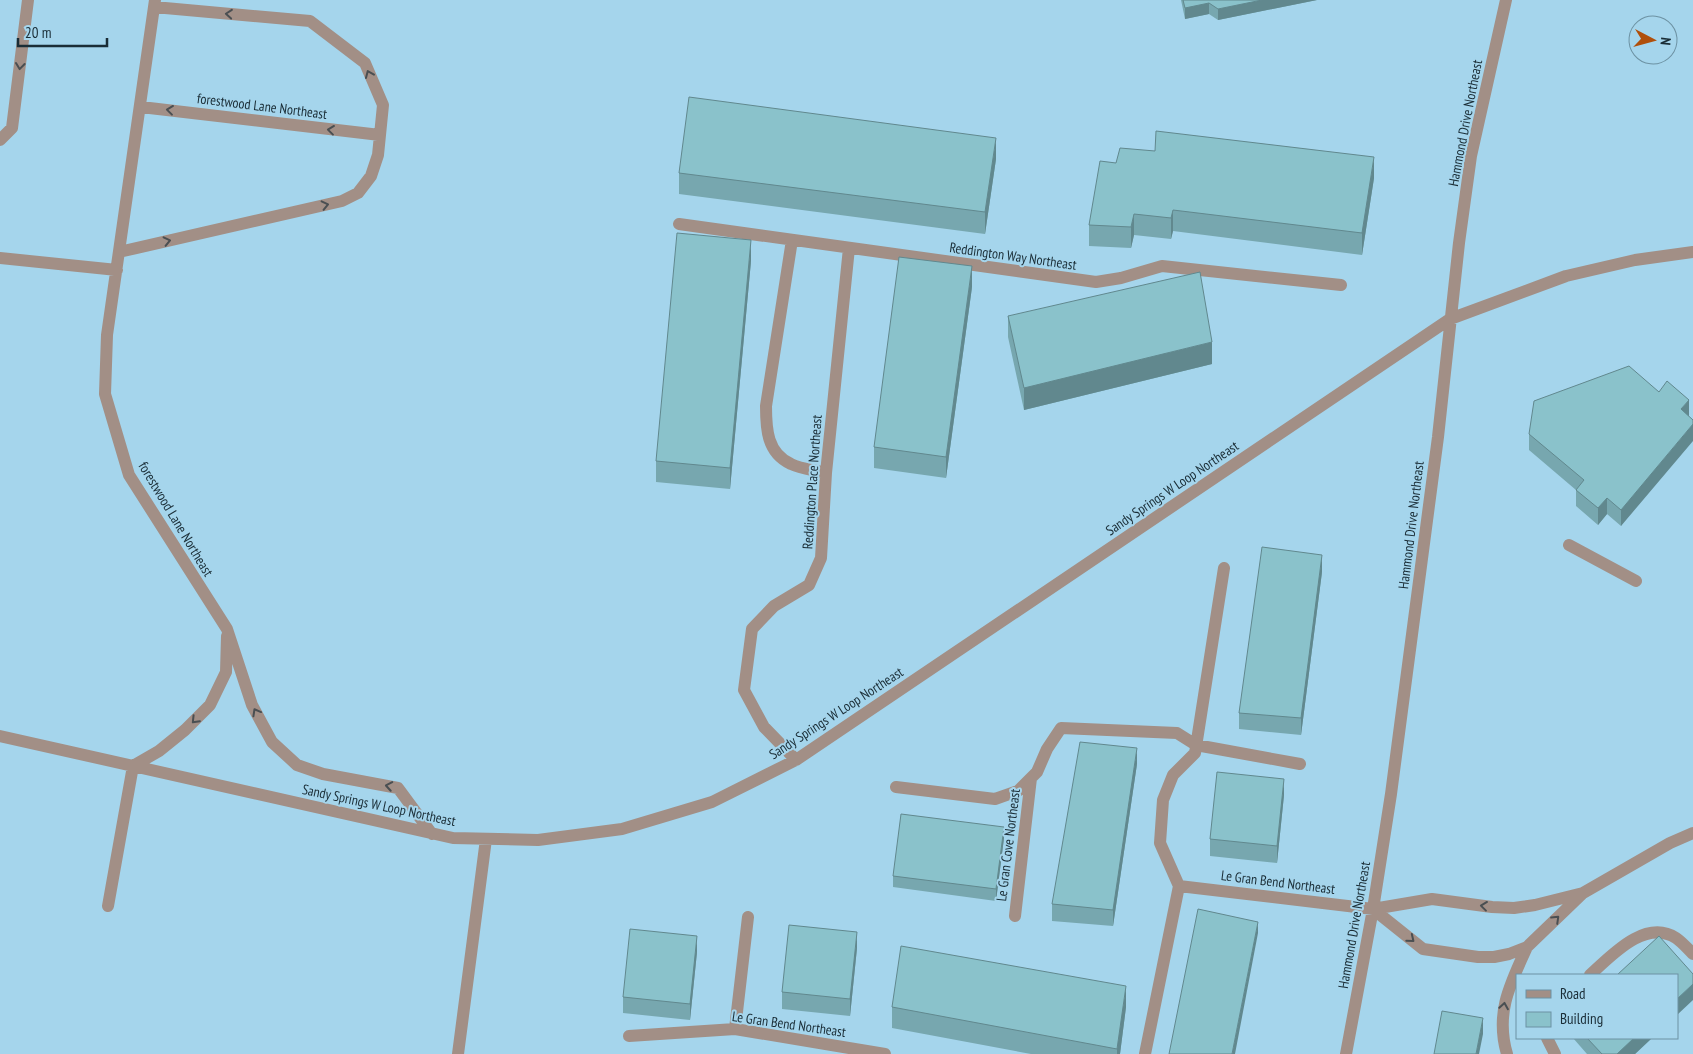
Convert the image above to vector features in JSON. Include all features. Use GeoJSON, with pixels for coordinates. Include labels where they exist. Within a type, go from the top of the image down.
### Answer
{"type":"FeatureCollection","features":[{"type":"Feature","properties":{"kind":"street"},"geometry":{"type":"LineString","coordinates":[[0,140],[12,128],[28,0]]}},
{"type":"Feature","properties":{"kind":"street","name":"Hammond Drive Northeast"},"geometry":{"type":"LineString","coordinates":[[1346,1054],[1373,909],[1398,745],[1438,436],[1450,319],[1472,156],[1506,0]]}},
{"type":"Feature","properties":{"kind":"street","name":"forestwood Lane Northeast"},"geometry":{"type":"LineString","coordinates":[[119,252],[342,201],[358,193],[371,176],[378,154],[382,105],[365,63],[310,21],[155,4],[119,252],[117,270],[107,335],[105,394],[128,475],[227,629],[252,705],[272,742],[297,765],[323,774],[398,788],[432,834]]}},
{"type":"Feature","properties":{"kind":"street","name":"forestwood Lane Northeast"},"geometry":{"type":"LineString","coordinates":[[140,107],[380,135]]}},
{"type":"Feature","properties":{"kind":"street","name":"Reddington Way Northeast"},"geometry":{"type":"LineString","coordinates":[[679,224],[1096,282],[1121,278],[1162,266],[1342,285]]}},
{"type":"Feature","properties":{"kind":"street"},"geometry":{"type":"LineString","coordinates":[[792,240],[766,406],[766,431],[776,454],[791,464],[826,473]]}},
{"type":"Feature","properties":{"kind":"street","name":"Reddington Place Northeast"},"geometry":{"type":"LineString","coordinates":[[796,760],[764,727],[744,690],[752,629],[774,606],[809,584],[821,558],[826,473],[849,248]]}},
{"type":"Feature","properties":{"kind":"street","name":"Sandy Springs W Loop Northeast"},"geometry":{"type":"LineString","coordinates":[[0,736],[453,838],[538,840],[622,829],[712,802],[796,760],[1450,319],[1566,276],[1634,260],[1693,252]]}},
{"type":"Feature","properties":{"kind":"street"},"geometry":{"type":"LineString","coordinates":[[0,258],[117,270]]}},
{"type":"Feature","properties":{"kind":"street"},"geometry":{"type":"LineString","coordinates":[[1569,545],[1636,581]]}},
{"type":"Feature","properties":{"kind":"street"},"geometry":{"type":"LineString","coordinates":[[1145,1054],[1179,886],[1160,843],[1164,800],[1172,775],[1195,754],[1224,568]]}},
{"type":"Feature","properties":{"kind":"street"},"geometry":{"type":"LineString","coordinates":[[108,906],[133,766],[158,751],[186,730],[210,705],[226,672],[227,629]]}},
{"type":"Feature","properties":{"kind":"street"},"geometry":{"type":"LineString","coordinates":[[896,787],[995,799],[1018,792],[1037,772],[1047,749],[1062,728],[1177,733],[1196,744],[1300,764]]}},
{"type":"Feature","properties":{"kind":"street","name":"Le Gran Cove Northeast"},"geometry":{"type":"LineString","coordinates":[[1015,916],[1031,778]]}},
{"type":"Feature","properties":{"kind":"street"},"geometry":{"type":"LineString","coordinates":[[1507,1054],[1503,1030],[1504,1006],[1509,984],[1527,948],[1583,893],[1670,843],[1693,833]]}},
{"type":"Feature","properties":{"kind":"street"},"geometry":{"type":"LineString","coordinates":[[458,1054],[486,838]]}},
{"type":"Feature","properties":{"kind":"street","name":"Le Gran Bend Northeast"},"geometry":{"type":"LineString","coordinates":[[1179,886],[1373,909],[1432,899],[1514,908],[1535,905],[1583,893]]}},
{"type":"Feature","properties":{"kind":"street"},"geometry":{"type":"LineString","coordinates":[[1373,909],[1423,949],[1451,954],[1494,957],[1527,948]]}},
{"type":"Feature","properties":{"kind":"street"},"geometry":{"type":"LineString","coordinates":[[735,1029],[748,917]]}},
{"type":"Feature","properties":{"kind":"street"},"geometry":{"type":"LineString","coordinates":[[1591,974],[1615,953],[1640,936],[1658,932],[1676,938],[1693,954]]}},
{"type":"Feature","properties":{"kind":"street","name":"Le Gran Bend Northeast"},"geometry":{"type":"LineString","coordinates":[[629,1036],[735,1029],[885,1054]]}},
{"type":"Feature","properties":{"kind":"street"},"geometry":{"type":"LineString","coordinates":[[1548,1039],[1555,1054]]}},
{"type":"Feature","properties":{"kind":"building"},"geometry":{"type":"Polygon","coordinates":[[[1183,0],[1262,0],[1218,9],[1209,3],[1185,8],[1183,0]]]}},
{"type":"Feature","properties":{"kind":"building"},"geometry":{"type":"Polygon","coordinates":[[[689,97],[996,138],[985,212],[679,173],[689,97]]]}},
{"type":"Feature","properties":{"kind":"building"},"geometry":{"type":"Polygon","coordinates":[[[1156,131],[1374,157],[1362,233],[1173,210],[1171,218],[1134,214],[1131,227],[1089,225],[1100,161],[1116,163],[1120,148],[1155,151],[1156,131]]]}},
{"type":"Feature","properties":{"kind":"building"},"geometry":{"type":"Polygon","coordinates":[[[677,233],[751,240],[730,468],[656,461],[677,233]]]}},
{"type":"Feature","properties":{"kind":"building"},"geometry":{"type":"Polygon","coordinates":[[[899,257],[972,266],[946,457],[874,447],[899,257]]]}},
{"type":"Feature","properties":{"kind":"building"},"geometry":{"type":"Polygon","coordinates":[[[1200,272],[1212,342],[1024,388],[1008,316],[1200,272]]]}},
{"type":"Feature","properties":{"kind":"building"},"geometry":{"type":"Polygon","coordinates":[[[1629,366],[1659,392],[1667,381],[1689,400],[1681,409],[1693,420],[1693,424],[1621,510],[1607,498],[1598,508],[1576,490],[1584,480],[1529,434],[1534,401],[1629,366]]]}},
{"type":"Feature","properties":{"kind":"building"},"geometry":{"type":"Polygon","coordinates":[[[1262,547],[1322,555],[1301,718],[1239,713],[1262,547]]]}},
{"type":"Feature","properties":{"kind":"building"},"geometry":{"type":"Polygon","coordinates":[[[1080,742],[1137,748],[1113,910],[1052,904],[1080,742]]]}},
{"type":"Feature","properties":{"kind":"building"},"geometry":{"type":"Polygon","coordinates":[[[1217,772],[1284,779],[1277,846],[1210,839],[1217,772]]]}},
{"type":"Feature","properties":{"kind":"building"},"geometry":{"type":"Polygon","coordinates":[[[901,814],[1004,827],[996,889],[893,876],[901,814]]]}},
{"type":"Feature","properties":{"kind":"building"},"geometry":{"type":"Polygon","coordinates":[[[1198,909],[1258,922],[1232,1054],[1169,1054],[1198,909]]]}},
{"type":"Feature","properties":{"kind":"building"},"geometry":{"type":"Polygon","coordinates":[[[789,925],[857,932],[850,999],[782,992],[789,925]]]}},
{"type":"Feature","properties":{"kind":"building"},"geometry":{"type":"Polygon","coordinates":[[[630,929],[697,936],[690,1004],[623,997],[630,929]]]}},
{"type":"Feature","properties":{"kind":"building"},"geometry":{"type":"Polygon","coordinates":[[[1659,936],[1693,974],[1693,984],[1678,998],[1678,974],[1618,974],[1659,936]]]}},
{"type":"Feature","properties":{"kind":"building"},"geometry":{"type":"Polygon","coordinates":[[[901,946],[1126,986],[1117,1049],[892,1007],[901,946]]]}},
{"type":"Feature","properties":{"kind":"building"},"geometry":{"type":"Polygon","coordinates":[[[1442,1011],[1483,1018],[1476,1054],[1434,1054],[1442,1011]]]}},
{"type":"Feature","properties":{"kind":"building"},"geometry":{"type":"Polygon","coordinates":[[[1588,1039],[1633,1039],[1617,1054],[1602,1054],[1588,1039]]]}}]}
